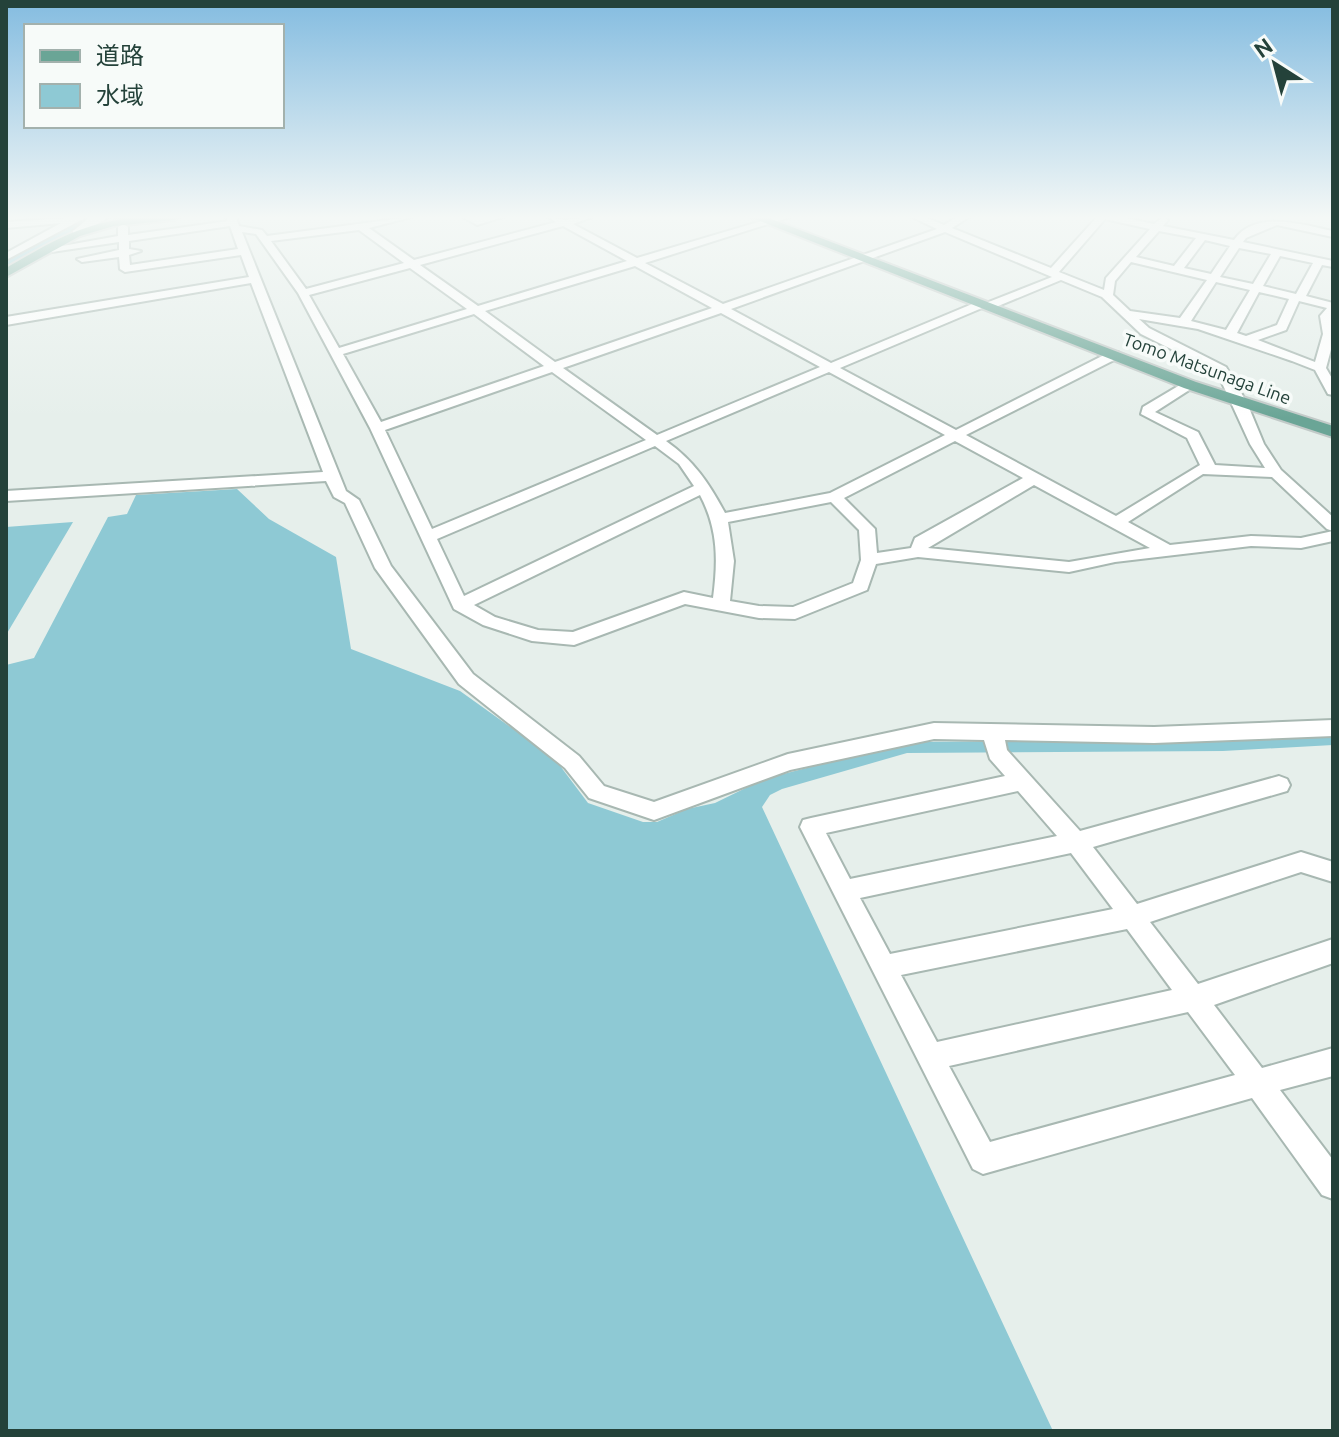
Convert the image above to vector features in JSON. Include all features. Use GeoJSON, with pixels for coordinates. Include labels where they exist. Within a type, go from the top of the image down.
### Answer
{"type":"FeatureCollection","features":[{"type":"Feature","properties":{"kind":"main road","name":"Tomo Matsunaga Line"},"geometry":{"type":"LineString","coordinates":[[929,284],[1190,385],[1333,432]]}},
{"type":"Feature","properties":{"kind":"street"},"geometry":{"type":"LineString","coordinates":[[6,321],[227,284]]}},
{"type":"Feature","properties":{"kind":"street"},"geometry":{"type":"LineString","coordinates":[[259,284],[332,476],[383,568],[466,679],[572,762],[597,792],[654,811],[788,762],[934,731],[995,743],[1333,728]]}},
{"type":"Feature","properties":{"kind":"street"},"geometry":{"type":"LineString","coordinates":[[297,284],[377,428],[460,605],[489,621],[560,640],[574,639],[684,598],[759,612],[795,613],[861,586],[869,560],[867,529],[834,497]]}},
{"type":"Feature","properties":{"kind":"street"},"geometry":{"type":"LineString","coordinates":[[303,293],[338,284]]}},
{"type":"Feature","properties":{"kind":"street"},"geometry":{"type":"LineString","coordinates":[[441,284],[684,461],[704,487],[721,518],[728,558],[721,604]]}},
{"type":"Feature","properties":{"kind":"street"},"geometry":{"type":"LineString","coordinates":[[334,353],[568,284]]}},
{"type":"Feature","properties":{"kind":"street"},"geometry":{"type":"LineString","coordinates":[[677,284],[1119,521],[1170,552]]}},
{"type":"Feature","properties":{"kind":"street"},"geometry":{"type":"LineString","coordinates":[[377,428],[793,284]]}},
{"type":"Feature","properties":{"kind":"street"},"geometry":{"type":"LineString","coordinates":[[429,536],[655,439],[1034,284]]}},
{"type":"Feature","properties":{"kind":"street"},"geometry":{"type":"LineString","coordinates":[[1081,284],[1106,295],[1145,331],[1222,370],[1257,444],[1276,473],[1333,526]]}},
{"type":"Feature","properties":{"kind":"street"},"geometry":{"type":"LineString","coordinates":[[1106,295],[1109,284]]}},
{"type":"Feature","properties":{"kind":"street"},"geometry":{"type":"LineString","coordinates":[[1183,323],[1209,284]]}},
{"type":"Feature","properties":{"kind":"street"},"geometry":{"type":"LineString","coordinates":[[1239,284],[1333,307],[1326,316],[1329,334],[1320,368]]}},
{"type":"Feature","properties":{"kind":"street"},"geometry":{"type":"LineString","coordinates":[[1230,334],[1258,284]]}},
{"type":"Feature","properties":{"kind":"street"},"geometry":{"type":"LineString","coordinates":[[1250,339],[1282,327],[1305,284]]}},
{"type":"Feature","properties":{"kind":"street"},"geometry":{"type":"LineString","coordinates":[[1125,314],[1153,316],[1250,339],[1320,368],[1333,391]]}},
{"type":"Feature","properties":{"kind":"street"},"geometry":{"type":"LineString","coordinates":[[721,518],[834,497],[1114,355]]}},
{"type":"Feature","properties":{"kind":"street"},"geometry":{"type":"LineString","coordinates":[[1190,385],[1148,410],[1148,414],[1193,435],[1209,468]]}},
{"type":"Feature","properties":{"kind":"street"},"geometry":{"type":"LineString","coordinates":[[1119,521],[1200,469],[1276,473]]}},
{"type":"Feature","properties":{"kind":"street"},"geometry":{"type":"LineString","coordinates":[[6,496],[332,476]]}},
{"type":"Feature","properties":{"kind":"street"},"geometry":{"type":"LineString","coordinates":[[918,552],[921,542],[1035,478]]}},
{"type":"Feature","properties":{"kind":"street"},"geometry":{"type":"LineString","coordinates":[[460,605],[704,487]]}},
{"type":"Feature","properties":{"kind":"street"},"geometry":{"type":"LineString","coordinates":[[869,560],[918,552],[1069,567],[1115,557],[1251,541],[1301,543],[1304,539],[1333,536]]}},
{"type":"Feature","properties":{"kind":"street"},"geometry":{"type":"LineString","coordinates":[[995,743],[1196,998],[1333,1184]]}},
{"type":"Feature","properties":{"kind":"street"},"geometry":{"type":"LineString","coordinates":[[1022,781],[811,827],[983,1159],[1260,1085],[1333,1062]]}},
{"type":"Feature","properties":{"kind":"street"},"geometry":{"type":"LineString","coordinates":[[844,891],[1076,842],[1279,785]]}},
{"type":"Feature","properties":{"kind":"street"},"geometry":{"type":"LineString","coordinates":[[883,967],[1131,917],[1301,862],[1333,872]]}},
{"type":"Feature","properties":{"kind":"street"},"geometry":{"type":"LineString","coordinates":[[930,1057],[1196,998],[1333,951]]}},
{"type":"Feature","properties":{"kind":"water"},"geometry":{"type":"Polygon","coordinates":[[[237,489],[269,519],[336,557],[351,649],[460,691],[555,759],[588,803],[643,822],[657,822],[687,809],[715,803],[764,779],[907,742],[1158,740],[1333,734],[1333,745],[1223,751],[907,753],[782,789],[770,795],[762,807],[1053,1431],[6,1431],[6,665],[34,658],[108,517],[127,514],[136,495],[237,489]]]}},
{"type":"Feature","properties":{"kind":"water"},"geometry":{"type":"Polygon","coordinates":[[[73,522],[6,635],[6,527],[73,522]]]}}]}
